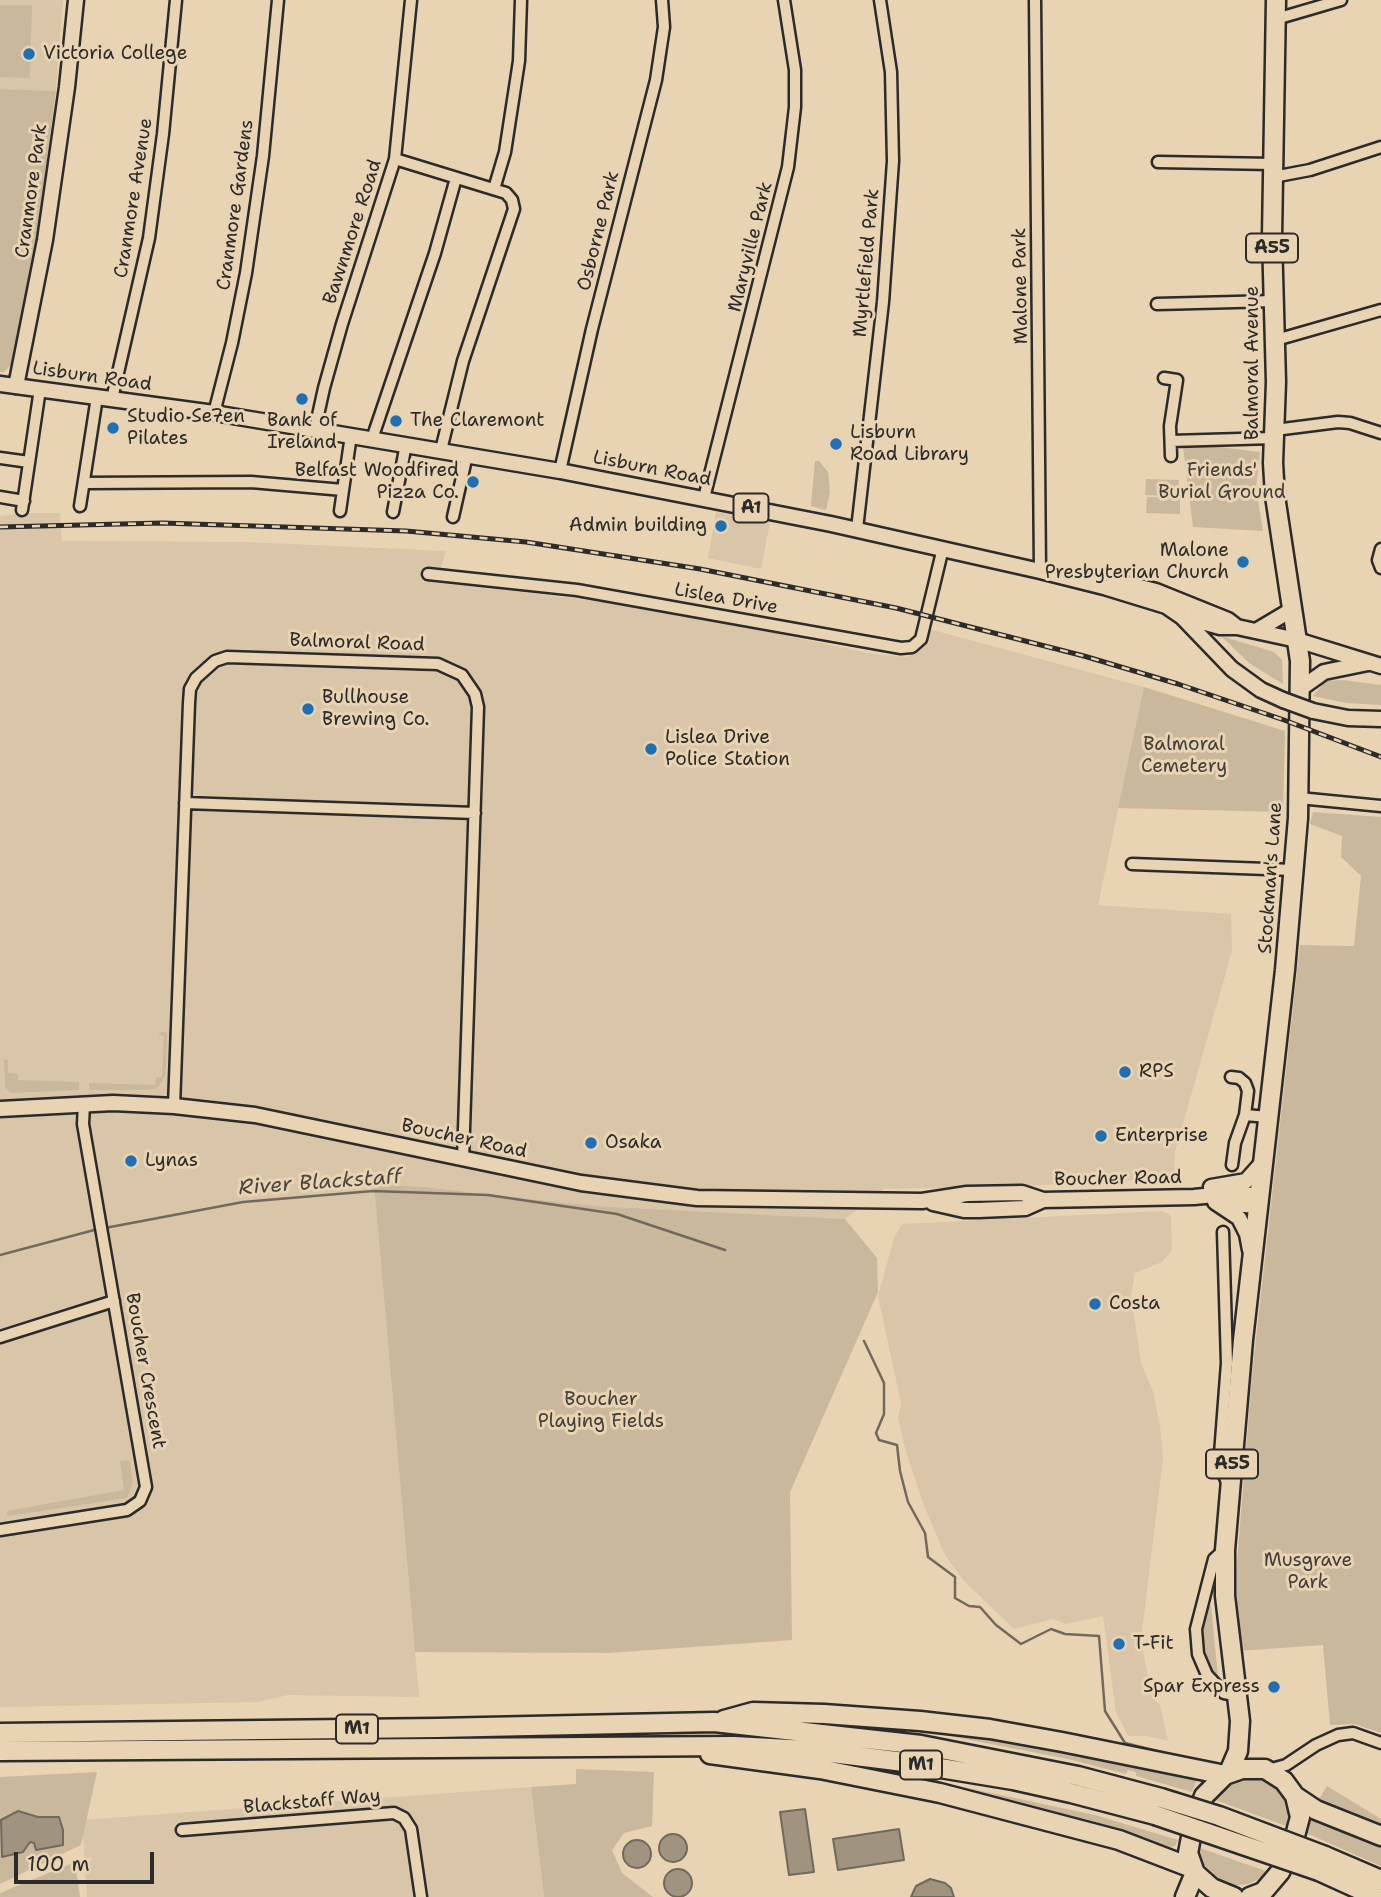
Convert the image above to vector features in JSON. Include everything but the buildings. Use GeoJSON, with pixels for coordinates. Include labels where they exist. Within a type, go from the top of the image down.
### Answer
{"type":"FeatureCollection","features":[{"type":"Feature","properties":{"kind":"highway","name":"Balmoral Avenue"},"geometry":{"type":"LineString","coordinates":[[1276,0],[1273,171],[1275,496],[1297,640]]}},
{"type":"Feature","properties":{"kind":"highway","name":"Stockman's Lane"},"geometry":{"type":"LineString","coordinates":[[1266,1770],[1250,1748],[1240,1721],[1225,1596],[1225,1550],[1235,1337],[1252,1259],[1285,970],[1299,798],[1300,689],[1297,640]]}},
{"type":"Feature","properties":{"kind":"highway","name":"M1"},"geometry":{"type":"LineString","coordinates":[[714,1722],[753,1712],[920,1721],[990,1729],[1227,1773]]}},
{"type":"Feature","properties":{"kind":"highway","name":"Stockman's Lane"},"geometry":{"type":"LineString","coordinates":[[1227,1773],[1238,1751],[1240,1721]]}},
{"type":"Feature","properties":{"kind":"highway","name":"M1"},"geometry":{"type":"LineString","coordinates":[[0,1733],[714,1722],[920,1745],[1078,1776],[1158,1806]]}},
{"type":"Feature","properties":{"kind":"highway","name":"M1"},"geometry":{"type":"LineString","coordinates":[[0,1751],[734,1746],[808,1750],[904,1762],[1219,1816],[1322,1863],[1381,1881]]}},
{"type":"Feature","properties":{"kind":"highway","name":"M1"},"geometry":{"type":"LineString","coordinates":[[682,1748],[721,1757],[820,1769],[940,1793],[1119,1840],[1194,1870]]}},
{"type":"Feature","properties":{"kind":"highway"},"geometry":{"type":"LineString","coordinates":[[1227,1773],[1266,1770]]}},
{"type":"Feature","properties":{"kind":"highway","name":"A55"},"geometry":{"type":"LineString","coordinates":[[1266,1770],[1284,1780],[1293,1793]]}},
{"type":"Feature","properties":{"kind":"highway","name":"A55"},"geometry":{"type":"LineString","coordinates":[[1185,1897],[1194,1870],[1189,1859],[1189,1842],[1197,1811],[1207,1792],[1227,1773]]}},
{"type":"Feature","properties":{"kind":"highway"},"geometry":{"type":"LineString","coordinates":[[1293,1793],[1316,1810],[1381,1836]]}},
{"type":"Feature","properties":{"kind":"highway"},"geometry":{"type":"LineString","coordinates":[[1265,1895],[1292,1847],[1300,1817],[1293,1793]]}},
{"type":"Feature","properties":{"kind":"highway","name":"M1"},"geometry":{"type":"LineString","coordinates":[[1322,1863],[1376,1897]]}},
{"type":"Feature","properties":{"kind":"highway"},"geometry":{"type":"LineString","coordinates":[[1194,1870],[1212,1888],[1234,1897]]}},
{"type":"Feature","properties":{"kind":"street","name":"Cranmore Park"},"geometry":{"type":"LineString","coordinates":[[16,386],[46,240],[76,0]]}},
{"type":"Feature","properties":{"kind":"street","name":"Cranmore Avenue"},"geometry":{"type":"LineString","coordinates":[[80,506],[105,398],[149,238],[163,134],[176,0]]}},
{"type":"Feature","properties":{"kind":"street","name":"Cranmore Gardens"},"geometry":{"type":"LineString","coordinates":[[214,413],[246,273],[263,156],[278,0]]}},
{"type":"Feature","properties":{"kind":"street","name":"Bawnmore Road"},"geometry":{"type":"LineString","coordinates":[[315,429],[342,324],[395,159],[411,0]]}},
{"type":"Feature","properties":{"kind":"street"},"geometry":{"type":"LineString","coordinates":[[494,189],[505,152],[519,61],[521,0]]}},
{"type":"Feature","properties":{"kind":"street","name":"Osborne Park"},"geometry":{"type":"LineString","coordinates":[[560,471],[592,329],[656,80],[664,27],[662,0]]}},
{"type":"Feature","properties":{"kind":"street","name":"Maryville Park"},"geometry":{"type":"LineString","coordinates":[[704,498],[789,167],[795,107],[795,70],[784,0]]}},
{"type":"Feature","properties":{"kind":"street","name":"Myrtlefield Park"},"geometry":{"type":"LineString","coordinates":[[857,529],[883,302],[893,161],[891,72],[880,0]]}},
{"type":"Feature","properties":{"kind":"street","name":"Malone Park"},"geometry":{"type":"LineString","coordinates":[[1035,0],[1042,553],[1040,571]]}},
{"type":"Feature","properties":{"kind":"street"},"geometry":{"type":"LineString","coordinates":[[1276,19],[1341,0]]}},
{"type":"Feature","properties":{"kind":"street"},"geometry":{"type":"LineString","coordinates":[[1158,162],[1273,171],[1310,170],[1381,147]]}},
{"type":"Feature","properties":{"kind":"street"},"geometry":{"type":"LineString","coordinates":[[395,159],[506,193],[512,200],[514,209],[463,361],[441,450]]}},
{"type":"Feature","properties":{"kind":"street"},"geometry":{"type":"LineString","coordinates":[[372,439],[435,253],[456,178]]}},
{"type":"Feature","properties":{"kind":"street"},"geometry":{"type":"LineString","coordinates":[[1157,303],[1274,301]]}},
{"type":"Feature","properties":{"kind":"street"},"geometry":{"type":"LineString","coordinates":[[1276,340],[1381,310]]}},
{"type":"Feature","properties":{"kind":"street"},"geometry":{"type":"LineString","coordinates":[[1164,378],[1177,380],[1170,426],[1171,456]]}},
{"type":"Feature","properties":{"kind":"street","name":"Lisburn Road"},"geometry":{"type":"LineString","coordinates":[[0,384],[214,413],[560,471],[857,529],[1040,571],[1161,604],[1182,617],[1232,668],[1261,690],[1283,700],[1313,711],[1348,718],[1381,719]]}},
{"type":"Feature","properties":{"kind":"street"},"geometry":{"type":"LineString","coordinates":[[0,497],[23,505],[40,389]]}},
{"type":"Feature","properties":{"kind":"street"},"geometry":{"type":"LineString","coordinates":[[1171,441],[1275,434],[1338,422],[1381,433]]}},
{"type":"Feature","properties":{"kind":"street"},"geometry":{"type":"LineString","coordinates":[[340,511],[351,435]]}},
{"type":"Feature","properties":{"kind":"street"},"geometry":{"type":"LineString","coordinates":[[393,512],[405,444]]}},
{"type":"Feature","properties":{"kind":"street"},"geometry":{"type":"LineString","coordinates":[[453,517],[467,455]]}},
{"type":"Feature","properties":{"kind":"street"},"geometry":{"type":"LineString","coordinates":[[0,458],[29,462]]}},
{"type":"Feature","properties":{"kind":"street"},"geometry":{"type":"LineString","coordinates":[[84,483],[251,482],[343,490]]}},
{"type":"Feature","properties":{"kind":"street","name":"Lislea Drive"},"geometry":{"type":"LineString","coordinates":[[428,574],[577,590],[901,648],[912,647],[921,639],[943,548]]}},
{"type":"Feature","properties":{"kind":"street"},"geometry":{"type":"LineString","coordinates":[[1381,549],[1378,560],[1381,568]]}},
{"type":"Feature","properties":{"kind":"street","name":"A1"},"geometry":{"type":"LineString","coordinates":[[1104,587],[1120,582],[1156,591],[1227,620],[1237,627]]}},
{"type":"Feature","properties":{"kind":"street"},"geometry":{"type":"LineString","coordinates":[[1256,631],[1293,609]]}},
{"type":"Feature","properties":{"kind":"street","name":"A1"},"geometry":{"type":"LineString","coordinates":[[1182,617],[1220,627],[1237,627],[1297,640],[1375,665]]}},
{"type":"Feature","properties":{"kind":"street","name":"Balmoral Road"},"geometry":{"type":"LineString","coordinates":[[174,1106],[190,689],[204,668],[227,657],[438,664],[462,674],[475,694],[478,707],[463,1159]]}},
{"type":"Feature","properties":{"kind":"street"},"geometry":{"type":"LineString","coordinates":[[1300,689],[1324,672],[1375,665]]}},
{"type":"Feature","properties":{"kind":"street"},"geometry":{"type":"LineString","coordinates":[[1299,798],[1381,806]]}},
{"type":"Feature","properties":{"kind":"street"},"geometry":{"type":"LineString","coordinates":[[185,803],[475,813]]}},
{"type":"Feature","properties":{"kind":"street"},"geometry":{"type":"LineString","coordinates":[[1132,864],[1293,870]]}},
{"type":"Feature","properties":{"kind":"street"},"geometry":{"type":"LineString","coordinates":[[1231,1077],[1239,1078],[1248,1091],[1245,1115],[1232,1165]]}},
{"type":"Feature","properties":{"kind":"street","name":"Boucher Road"},"geometry":{"type":"LineString","coordinates":[[0,1109],[84,1104],[174,1106],[255,1115],[581,1183],[697,1198],[922,1201],[967,1194],[1022,1193],[1043,1200],[1225,1194],[1258,1200]]}},
{"type":"Feature","properties":{"kind":"street","name":"Boucher Crescent"},"geometry":{"type":"LineString","coordinates":[[0,1530],[127,1510],[135,1506],[146,1487],[83,1124],[84,1104]]}},
{"type":"Feature","properties":{"kind":"street"},"geometry":{"type":"LineString","coordinates":[[1245,1115],[1268,1117]]}},
{"type":"Feature","properties":{"kind":"street"},"geometry":{"type":"LineString","coordinates":[[1165,1196],[1246,1181],[1262,1163]]}},
{"type":"Feature","properties":{"kind":"street","name":"Boucher Road"},"geometry":{"type":"LineString","coordinates":[[1194,1197],[1215,1202],[1258,1200]]}},
{"type":"Feature","properties":{"kind":"street"},"geometry":{"type":"LineString","coordinates":[[1215,1202],[1239,1218],[1252,1259]]}},
{"type":"Feature","properties":{"kind":"street","name":"Stockman's Lane"},"geometry":{"type":"LineString","coordinates":[[1223,1232],[1222,1264],[1235,1337]]}},
{"type":"Feature","properties":{"kind":"street"},"geometry":{"type":"LineString","coordinates":[[0,1337],[114,1301]]}},
{"type":"Feature","properties":{"kind":"street","name":"Stockman's Lane"},"geometry":{"type":"LineString","coordinates":[[1225,1550],[1214,1559],[1196,1629],[1198,1654],[1206,1675],[1224,1693],[1236,1695]]}},
{"type":"Feature","properties":{"kind":"street"},"geometry":{"type":"LineString","coordinates":[[1203,1600],[1225,1596]]}},
{"type":"Feature","properties":{"kind":"street"},"geometry":{"type":"LineString","coordinates":[[1266,1770],[1298,1759],[1316,1745],[1338,1735],[1353,1733],[1381,1743]]}},
{"type":"Feature","properties":{"kind":"street"},"geometry":{"type":"LineString","coordinates":[[1293,1793],[1291,1773],[1298,1759]]}},
{"type":"Feature","properties":{"kind":"street","name":"Blackstaff Way"},"geometry":{"type":"LineString","coordinates":[[182,1830],[394,1813],[404,1818],[411,1829],[421,1897]]}},
{"type":"Feature","properties":{"kind":"shaded area","name":"Victoria College"},"geometry":{"type":"Polygon","coordinates":[[[0,0],[63,0],[56,91],[0,89],[0,0]]]}},
{"type":"Feature","properties":{"kind":"shaded area"},"geometry":{"type":"Polygon","coordinates":[[[716,512],[770,522],[761,569],[708,558],[716,512]]]}},
{"type":"Feature","properties":{"kind":"shaded area"},"geometry":{"type":"Polygon","coordinates":[[[60,513],[62,541],[246,542],[446,551],[441,568],[425,566],[423,581],[590,600],[736,625],[873,654],[907,657],[922,645],[929,629],[1144,687],[1098,905],[1231,914],[1232,951],[1175,1152],[1174,1178],[1006,1187],[884,1189],[845,1219],[595,1206],[374,1184],[419,1697],[288,1695],[258,1702],[0,1707],[0,516],[60,513]]]}},
{"type":"Feature","properties":{"kind":"shaded area"},"geometry":{"type":"Polygon","coordinates":[[[1162,1211],[1171,1216],[1172,1250],[1162,1262],[1135,1273],[1131,1295],[1141,1363],[1153,1391],[1163,1458],[1141,1640],[1152,1697],[1160,1705],[1168,1741],[1147,1736],[1128,1736],[1116,1712],[1103,1616],[1066,1624],[1053,1619],[1014,1629],[963,1580],[945,1555],[924,1506],[906,1452],[898,1418],[901,1403],[878,1296],[894,1238],[902,1224],[1162,1211]]]}},
{"type":"Feature","properties":{"kind":"shaded area"},"geometry":{"type":"Polygon","coordinates":[[[531,1787],[544,1897],[87,1897],[82,1820],[531,1787]]]}},
{"type":"Feature","properties":{"kind":"shaded area"},"geometry":{"type":"Polygon","coordinates":[[[805,1809],[814,1872],[789,1875],[780,1812],[805,1809]]]}},
{"type":"Feature","properties":{"kind":"shaded area"},"geometry":{"type":"Polygon","coordinates":[[[18,1811],[38,1817],[59,1817],[63,1830],[63,1845],[36,1850],[34,1843],[30,1842],[23,1852],[2,1857],[1,1820],[18,1811]]]}},
{"type":"Feature","properties":{"kind":"shaded area"},"geometry":{"type":"Polygon","coordinates":[[[899,1829],[904,1860],[838,1870],[833,1839],[899,1829]]]}},
{"type":"Feature","properties":{"kind":"shaded area"},"geometry":{"type":"Polygon","coordinates":[[[673,1834],[683,1838],[687,1848],[683,1858],[673,1862],[663,1858],[659,1848],[663,1838],[673,1834]]]}},
{"type":"Feature","properties":{"kind":"shaded area"},"geometry":{"type":"Polygon","coordinates":[[[637,1840],[647,1844],[651,1854],[647,1864],[637,1868],[627,1864],[623,1854],[627,1844],[637,1840]]]}},
{"type":"Feature","properties":{"kind":"shaded area"},"geometry":{"type":"Polygon","coordinates":[[[678,1869],[688,1873],[692,1883],[688,1893],[678,1897],[668,1893],[664,1883],[668,1873],[678,1869]]]}},
{"type":"Feature","properties":{"kind":"shaded area"},"geometry":{"type":"Polygon","coordinates":[[[930,1879],[945,1883],[951,1888],[954,1897],[911,1897],[916,1886],[930,1879]]]}},
{"type":"Feature","properties":{"kind":"green space"},"geometry":{"type":"Polygon","coordinates":[[[0,5],[32,5],[30,78],[0,77],[0,5]]]}},
{"type":"Feature","properties":{"kind":"green space"},"geometry":{"type":"Polygon","coordinates":[[[0,89],[56,91],[36,243],[12,364],[4,372],[0,372],[0,89]]]}},
{"type":"Feature","properties":{"kind":"green space","name":"Friends' Burial Ground"},"geometry":{"type":"Polygon","coordinates":[[[1211,446],[1260,452],[1256,488],[1263,531],[1193,527],[1183,447],[1211,446]]]}},
{"type":"Feature","properties":{"kind":"green space"},"geometry":{"type":"Polygon","coordinates":[[[815,461],[819,461],[828,472],[830,492],[826,510],[811,506],[815,461]]]}},
{"type":"Feature","properties":{"kind":"green space"},"geometry":{"type":"Polygon","coordinates":[[[1146,479],[1179,480],[1178,496],[1145,495],[1146,479]]]}},
{"type":"Feature","properties":{"kind":"green space"},"geometry":{"type":"Polygon","coordinates":[[[1147,497],[1180,498],[1180,514],[1146,513],[1147,497]]]}},
{"type":"Feature","properties":{"kind":"green space"},"geometry":{"type":"Polygon","coordinates":[[[1221,636],[1274,652],[1282,660],[1283,684],[1249,663],[1221,636]]]}},
{"type":"Feature","properties":{"kind":"green space"},"geometry":{"type":"Polygon","coordinates":[[[1343,680],[1381,685],[1381,705],[1346,703],[1313,696],[1325,681],[1343,680]]]}},
{"type":"Feature","properties":{"kind":"green space","name":"Balmoral Cemetery"},"geometry":{"type":"Polygon","coordinates":[[[1144,687],[1285,731],[1283,812],[1118,808],[1144,687]]]}},
{"type":"Feature","properties":{"kind":"green space","name":"Musgrave Park"},"geometry":{"type":"Polygon","coordinates":[[[1313,812],[1381,817],[1381,1733],[1355,1724],[1330,1725],[1323,1645],[1237,1651],[1233,1614],[1252,1375],[1300,945],[1354,946],[1361,876],[1341,857],[1342,836],[1310,824],[1313,812]]]}},
{"type":"Feature","properties":{"kind":"green space"},"geometry":{"type":"Polygon","coordinates":[[[167,1032],[166,1066],[159,1086],[144,1090],[89,1090],[89,1083],[155,1085],[156,1077],[162,1077],[164,1036],[158,1035],[167,1032]]]}},
{"type":"Feature","properties":{"kind":"green space"},"geometry":{"type":"Polygon","coordinates":[[[4,1059],[8,1060],[8,1073],[18,1074],[18,1080],[79,1082],[79,1090],[10,1093],[5,1087],[4,1059]]]}},
{"type":"Feature","properties":{"kind":"green space","name":"Boucher Playing Fields"},"geometry":{"type":"Polygon","coordinates":[[[374,1184],[595,1206],[845,1219],[877,1258],[878,1292],[790,1492],[792,1640],[608,1653],[415,1652],[374,1184]]]}},
{"type":"Feature","properties":{"kind":"green space"},"geometry":{"type":"Polygon","coordinates":[[[129,1460],[133,1482],[127,1498],[9,1516],[7,1514],[7,1511],[124,1490],[120,1461],[129,1460]]]}},
{"type":"Feature","properties":{"kind":"green space"},"geometry":{"type":"Polygon","coordinates":[[[1211,1605],[1218,1677],[1215,1678],[1202,1655],[1199,1629],[1205,1611],[1211,1605]]]}},
{"type":"Feature","properties":{"kind":"green space"},"geometry":{"type":"Polygon","coordinates":[[[957,1735],[1042,1747],[1197,1779],[1192,1792],[1136,1776],[1136,1772],[1128,1770],[1126,1774],[1068,1759],[955,1737],[957,1735]]]}},
{"type":"Feature","properties":{"kind":"green space"},"geometry":{"type":"Polygon","coordinates":[[[576,1769],[654,1772],[652,1826],[624,1833],[612,1850],[622,1873],[653,1897],[544,1897],[531,1787],[576,1784],[576,1769]]]}},
{"type":"Feature","properties":{"kind":"green space"},"geometry":{"type":"Polygon","coordinates":[[[97,1772],[81,1845],[0,1884],[0,1777],[97,1772]]]}},
{"type":"Feature","properties":{"kind":"green space"},"geometry":{"type":"Polygon","coordinates":[[[904,1778],[963,1787],[1095,1815],[1178,1840],[1175,1846],[1166,1848],[1107,1829],[904,1778]]]}},
{"type":"Feature","properties":{"kind":"green space"},"geometry":{"type":"Polygon","coordinates":[[[1251,1778],[1265,1781],[1275,1787],[1284,1800],[1288,1815],[1286,1826],[1213,1799],[1230,1784],[1251,1778]]]}},
{"type":"Feature","properties":{"kind":"green space"},"geometry":{"type":"Polygon","coordinates":[[[1327,1786],[1381,1819],[1381,1830],[1316,1804],[1327,1786]]]}},
{"type":"Feature","properties":{"kind":"green space"},"geometry":{"type":"Polygon","coordinates":[[[1310,1819],[1381,1847],[1381,1866],[1306,1833],[1310,1819]]]}},
{"type":"Feature","properties":{"kind":"green space"},"geometry":{"type":"Polygon","coordinates":[[[1197,1847],[1266,1871],[1249,1884],[1231,1886],[1214,1879],[1206,1872],[1197,1847]]]}},
{"type":"Feature","properties":{"kind":"green space"},"geometry":{"type":"Polygon","coordinates":[[[75,1862],[80,1897],[0,1897],[0,1893],[75,1862]]]}},
{"type":"Feature","properties":{"kind":"waterway","name":"River Blackstaff"},"geometry":{"type":"LineString","coordinates":[[105,1228],[243,1202],[373,1191],[488,1195],[617,1214],[725,1250]]}},
{"type":"Feature","properties":{"kind":"waterway","name":"River Blackstaff"},"geometry":{"type":"LineString","coordinates":[[0,1255],[98,1229]]}},
{"type":"Feature","properties":{"kind":"waterway","name":"River Blackstaff"},"geometry":{"type":"LineString","coordinates":[[864,1341],[884,1383],[884,1414],[876,1433],[879,1440],[897,1445],[908,1502],[925,1533],[928,1557],[955,1577],[955,1598],[969,1606],[980,1607],[996,1625],[1021,1644],[1051,1629],[1065,1634],[1099,1636],[1105,1711],[1125,1743],[1198,1761]]}},
{"type":"Feature","properties":{"kind":"railway"},"geometry":{"type":"LineString","coordinates":[[0,527],[162,523],[406,531],[526,542],[700,569],[896,608],[1084,656],[1284,720],[1381,757]]}},
{"type":"Feature","properties":{"kind":"place","name":"Victoria College"},"geometry":{"type":"Point","coordinates":[29,54]}},
{"type":"Feature","properties":{"kind":"place","name":"Bank of Ireland"},"geometry":{"type":"Point","coordinates":[302,399]}},
{"type":"Feature","properties":{"kind":"place","name":"The Claremont"},"geometry":{"type":"Point","coordinates":[396,421]}},
{"type":"Feature","properties":{"kind":"place","name":"Studio Se7en Pilates"},"geometry":{"type":"Point","coordinates":[113,428]}},
{"type":"Feature","properties":{"kind":"place","name":"Lisburn Road Library"},"geometry":{"type":"Point","coordinates":[836,444]}},
{"type":"Feature","properties":{"kind":"place","name":"Belfast Woodfired Pizza Co."},"geometry":{"type":"Point","coordinates":[473,482]}},
{"type":"Feature","properties":{"kind":"place","name":"Admin building"},"geometry":{"type":"Point","coordinates":[721,526]}},
{"type":"Feature","properties":{"kind":"place","name":"Malone Presbyterian Church"},"geometry":{"type":"Point","coordinates":[1243,562]}},
{"type":"Feature","properties":{"kind":"place","name":"Bullhouse Brewing Co."},"geometry":{"type":"Point","coordinates":[308,709]}},
{"type":"Feature","properties":{"kind":"place","name":"Lislea Drive Police Station"},"geometry":{"type":"Point","coordinates":[651,749]}},
{"type":"Feature","properties":{"kind":"place","name":"RPS"},"geometry":{"type":"Point","coordinates":[1125,1072]}},
{"type":"Feature","properties":{"kind":"place","name":"Enterprise"},"geometry":{"type":"Point","coordinates":[1101,1136]}},
{"type":"Feature","properties":{"kind":"place","name":"Osaka"},"geometry":{"type":"Point","coordinates":[591,1143]}},
{"type":"Feature","properties":{"kind":"place","name":"Lynas"},"geometry":{"type":"Point","coordinates":[131,1161]}},
{"type":"Feature","properties":{"kind":"place","name":"Costa"},"geometry":{"type":"Point","coordinates":[1095,1304]}},
{"type":"Feature","properties":{"kind":"place","name":"T-Fit"},"geometry":{"type":"Point","coordinates":[1119,1644]}},
{"type":"Feature","properties":{"kind":"place","name":"Spar Express"},"geometry":{"type":"Point","coordinates":[1274,1687]}}]}
